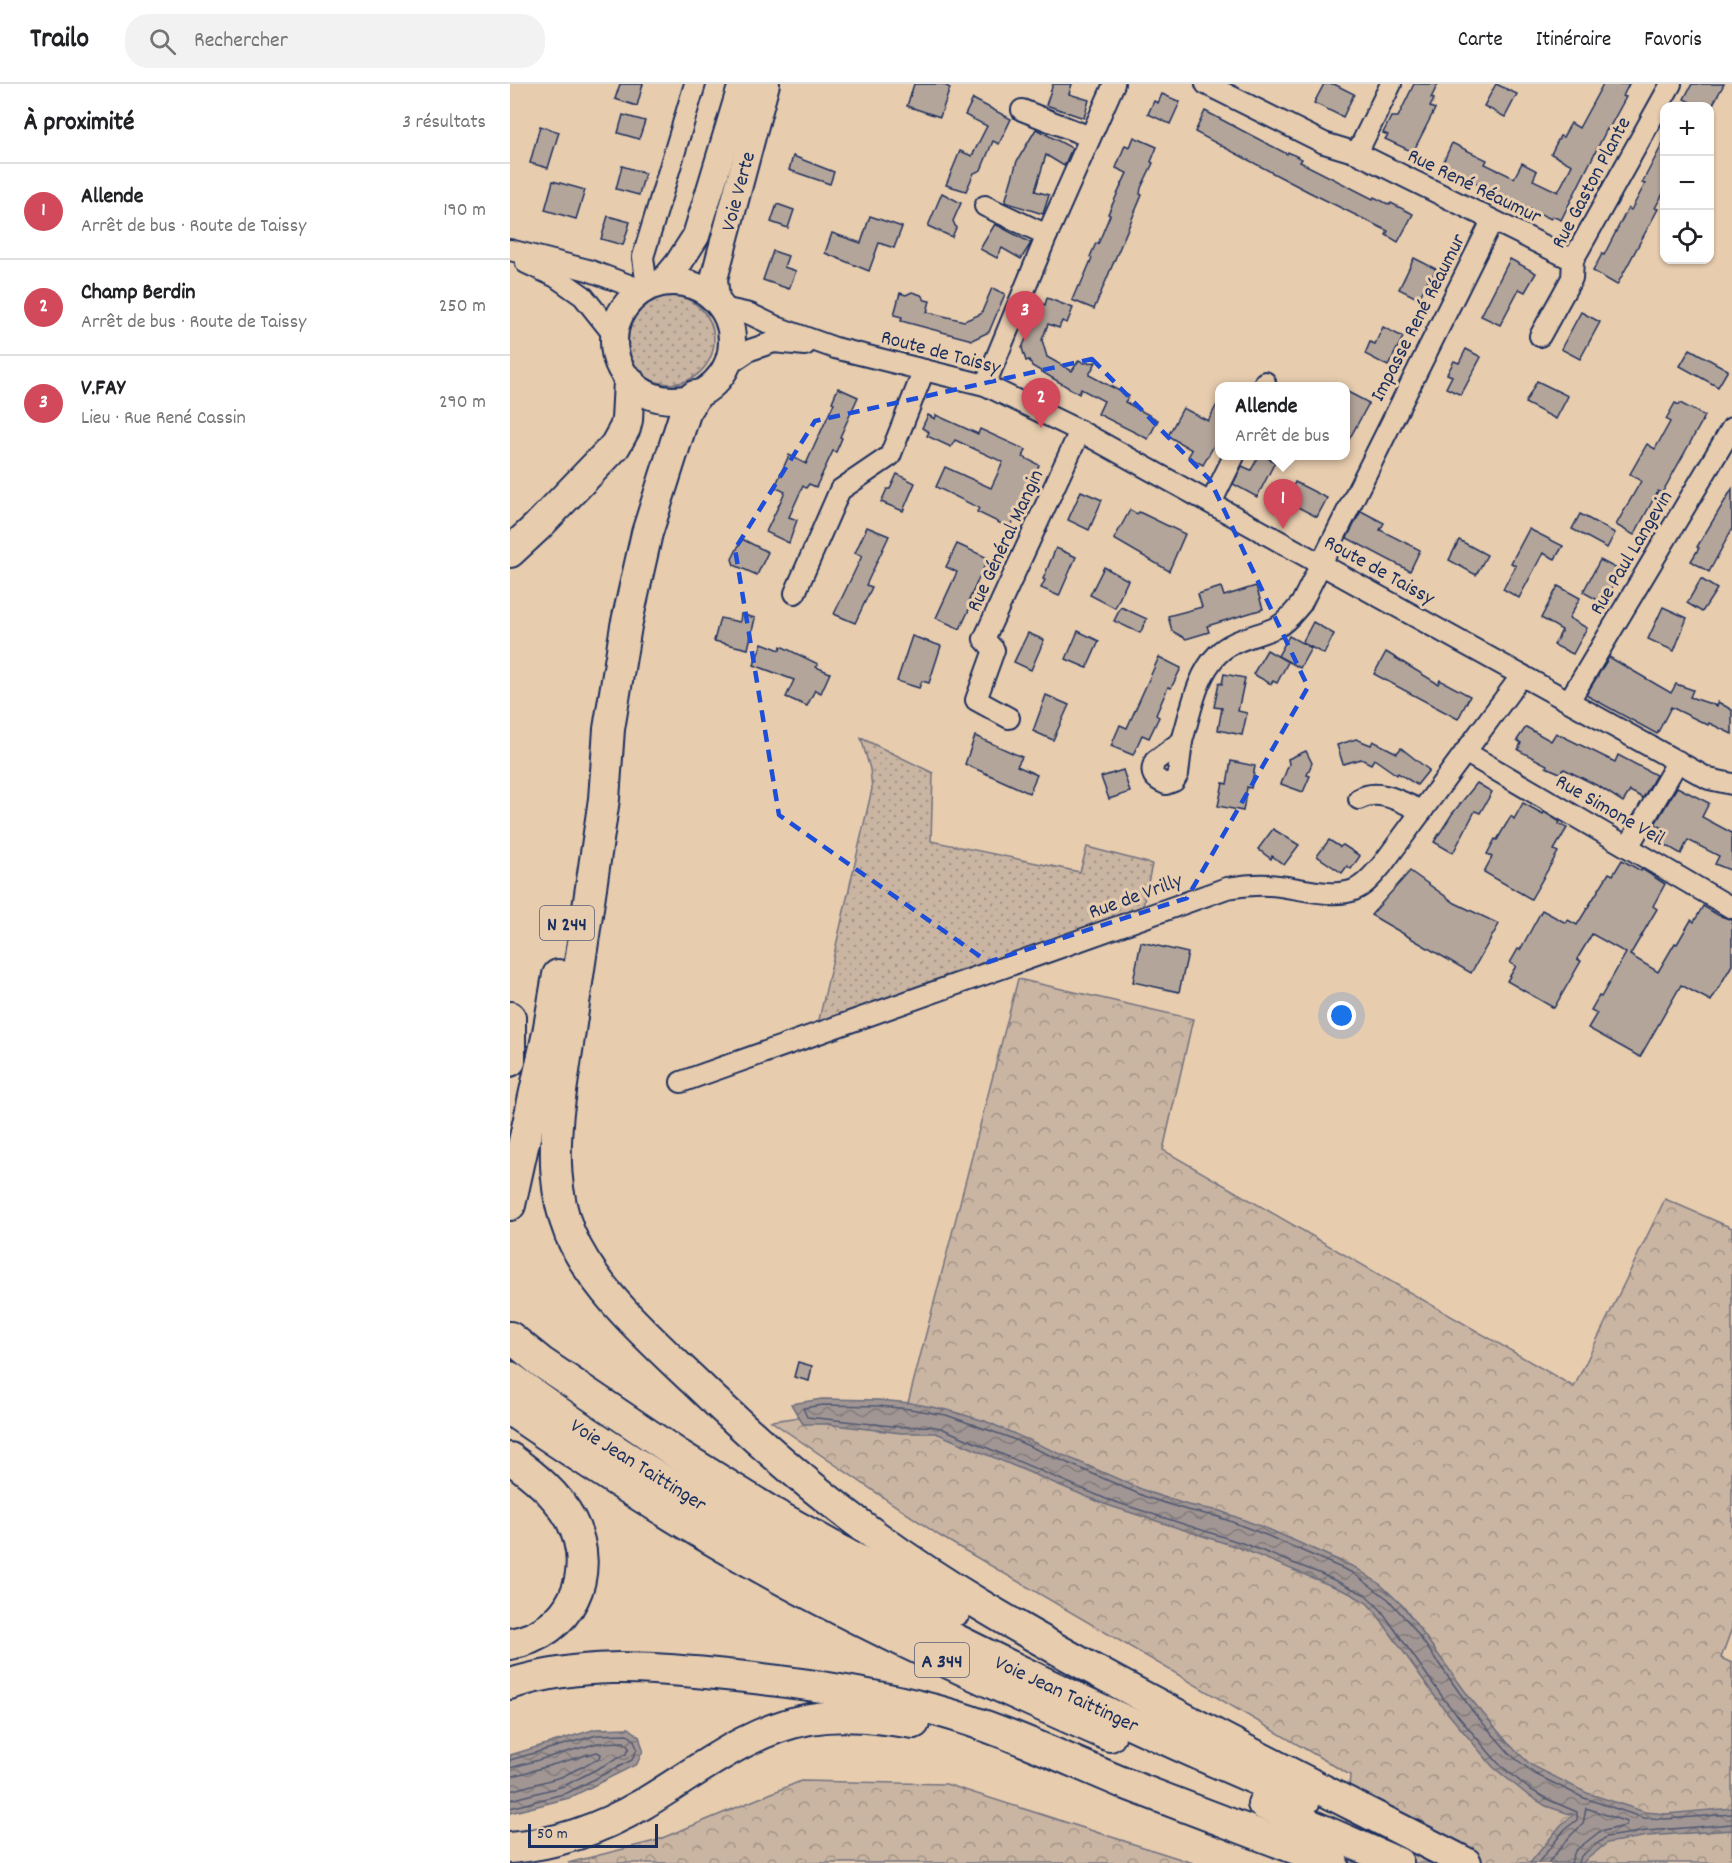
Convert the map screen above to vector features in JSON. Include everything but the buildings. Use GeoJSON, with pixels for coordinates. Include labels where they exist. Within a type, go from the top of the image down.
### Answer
{"type":"FeatureCollection","features":[{"type":"Feature","properties":{"kind":"highway"},"geometry":{"type":"LineString","coordinates":[[510,552],[615,446],[627,420],[629,381]]}},
{"type":"Feature","properties":{"kind":"highway","name":"N 244"},"geometry":{"type":"LineString","coordinates":[[510,1177],[530,1118],[548,1033],[590,795],[609,729],[626,626],[647,533],[685,413],[695,396]]}},
{"type":"Feature","properties":{"kind":"highway"},"geometry":{"type":"LineString","coordinates":[[609,729],[604,799],[555,1142],[555,1167],[561,1203],[566,1224],[581,1256],[614,1299],[683,1371],[754,1438],[842,1511],[926,1571],[1000,1617],[1146,1699]]}},
{"type":"Feature","properties":{"kind":"highway"},"geometry":{"type":"LineString","coordinates":[[510,1017],[510,1061]]}},
{"type":"Feature","properties":{"kind":"highway"},"geometry":{"type":"LineString","coordinates":[[510,1205],[530,1118]]}},
{"type":"Feature","properties":{"kind":"highway"},"geometry":{"type":"LineString","coordinates":[[510,1337],[541,1362],[679,1455],[771,1512],[848,1555],[957,1611],[1146,1699],[1467,1863]]}},
{"type":"Feature","properties":{"kind":"highway","name":"Voie Jean Taittinger"},"geometry":{"type":"LineString","coordinates":[[510,1377],[552,1408],[650,1473],[738,1526],[836,1579],[1039,1681],[1231,1769],[1458,1863]]}},
{"type":"Feature","properties":{"kind":"highway","name":"Voie Jean Taittinger"},"geometry":{"type":"LineString","coordinates":[[510,1410],[574,1454],[689,1526],[779,1578],[862,1621],[998,1687],[1398,1863]]}},
{"type":"Feature","properties":{"kind":"highway"},"geometry":{"type":"LineString","coordinates":[[510,1458],[536,1478],[562,1506],[577,1534],[581,1561],[579,1585],[563,1616],[543,1633],[531,1639],[510,1644]]}},
{"type":"Feature","properties":{"kind":"highway"},"geometry":{"type":"LineString","coordinates":[[510,1684],[562,1671],[594,1667],[627,1667],[836,1688],[936,1711],[986,1726],[1127,1784],[1333,1863]]}},
{"type":"Feature","properties":{"kind":"highway"},"geometry":{"type":"LineString","coordinates":[[510,1848],[547,1843],[591,1830],[642,1804],[751,1738],[792,1723],[827,1717],[869,1717],[926,1725],[1127,1784]]}},
{"type":"Feature","properties":{"kind":"main road","name":"Voie Verte"},"geometry":{"type":"LineString","coordinates":[[651,287],[696,236],[742,84]]}},
{"type":"Feature","properties":{"kind":"main road","name":"Voie Verte"},"geometry":{"type":"LineString","coordinates":[[719,304],[714,279],[766,84]]}},
{"type":"Feature","properties":{"kind":"main road"},"geometry":{"type":"LineString","coordinates":[[682,282],[700,288],[719,304],[729,321],[732,337],[731,352],[718,379],[708,389],[695,396],[667,400],[640,390],[629,381],[620,367],[615,351],[614,335],[617,321],[632,298],[651,287],[682,282]]}},
{"type":"Feature","properties":{"kind":"street"},"geometry":{"type":"LineString","coordinates":[[651,287],[643,257],[695,84]]}},
{"type":"Feature","properties":{"kind":"street"},"geometry":{"type":"LineString","coordinates":[[985,384],[1047,235],[1114,84]]}},
{"type":"Feature","properties":{"kind":"street","name":"Rue René Réaumur"},"geometry":{"type":"LineString","coordinates":[[1206,84],[1324,143],[1357,153],[1573,260]]}},
{"type":"Feature","properties":{"kind":"street"},"geometry":{"type":"LineString","coordinates":[[1357,153],[1391,84]]}},
{"type":"Feature","properties":{"kind":"street","name":"Rue Gaston Plante"},"geometry":{"type":"LineString","coordinates":[[1540,336],[1572,278],[1573,260],[1671,84]]}},
{"type":"Feature","properties":{"kind":"street"},"geometry":{"type":"LineString","coordinates":[[1022,110],[1090,137]]}},
{"type":"Feature","properties":{"kind":"street"},"geometry":{"type":"LineString","coordinates":[[985,206],[1047,235]]}},
{"type":"Feature","properties":{"kind":"street","name":"Impasse René Réaumur"},"geometry":{"type":"LineString","coordinates":[[1182,741],[1201,680],[1218,654],[1240,641],[1278,627],[1301,604],[1492,221]]}},
{"type":"Feature","properties":{"kind":"street"},"geometry":{"type":"LineString","coordinates":[[510,250],[651,287]]}},
{"type":"Feature","properties":{"kind":"street"},"geometry":{"type":"LineString","coordinates":[[510,256],[556,277],[583,296],[614,335]]}},
{"type":"Feature","properties":{"kind":"street","name":"Route de Taissy"},"geometry":{"type":"LineString","coordinates":[[719,304],[835,348],[985,384],[1080,431],[1710,779],[1732,784]]}},
{"type":"Feature","properties":{"kind":"street","name":"Route de Taissy"},"geometry":{"type":"LineString","coordinates":[[726,366],[750,350],[774,342],[835,348]]}},
{"type":"Feature","properties":{"kind":"street"},"geometry":{"type":"LineString","coordinates":[[795,593],[840,490],[890,456],[924,370]]}},
{"type":"Feature","properties":{"kind":"street","name":"Rue Paul Langevin"},"geometry":{"type":"LineString","coordinates":[[1569,701],[1732,428]]}},
{"type":"Feature","properties":{"kind":"street","name":"Rue Général Mangin"},"geometry":{"type":"LineString","coordinates":[[1009,718],[976,700],[994,650],[984,639],[1080,431]]}},
{"type":"Feature","properties":{"kind":"street"},"geometry":{"type":"LineString","coordinates":[[1211,503],[1232,460]]}},
{"type":"Feature","properties":{"kind":"street","name":"Rue de Vrilly"},"geometry":{"type":"LineString","coordinates":[[681,1082],[1227,888],[1268,884],[1330,892],[1355,889],[1365,883],[1382,865],[1522,675]]}},
{"type":"Feature","properties":{"kind":"street","name":"Rue Simone Veil"},"geometry":{"type":"LineString","coordinates":[[1466,752],[1732,908]]}},
{"type":"Feature","properties":{"kind":"street"},"geometry":{"type":"LineString","coordinates":[[1628,847],[1678,761]]}},
{"type":"Feature","properties":{"kind":"street"},"geometry":{"type":"LineString","coordinates":[[1359,799],[1367,794],[1382,795],[1422,811]]}},
{"type":"Feature","properties":{"kind":"highlighted area"},"geometry":{"type":"Polygon","coordinates":[[[1092,359],[1210,480],[1308,687],[1187,898],[988,962],[779,815],[735,549],[815,421],[1092,359]]]}},
{"type":"Feature","properties":{"kind":"green space"},"geometry":{"type":"Polygon","coordinates":[[[670,296],[695,303],[707,315],[714,340],[707,365],[695,377],[670,384],[645,377],[633,365],[626,340],[633,315],[645,303],[670,296]]]}},
{"type":"Feature","properties":{"kind":"green space"},"geometry":{"type":"Polygon","coordinates":[[[861,738],[933,773],[931,841],[1080,872],[1087,847],[1152,864],[1143,906],[818,1024],[872,789],[870,769],[861,738]]]}},
{"type":"Feature","properties":{"kind":"green space"},"geometry":{"type":"Polygon","coordinates":[[[1018,979],[1193,1019],[1163,1150],[1574,1387],[1665,1199],[1732,1228],[1732,1628],[1721,1658],[1732,1663],[1732,1863],[1343,1863],[1350,1775],[940,1536],[771,1421],[908,1403],[1018,979]]]}},
{"type":"Feature","properties":{"kind":"green space"},"geometry":{"type":"Polygon","coordinates":[[[801,1781],[946,1784],[1193,1863],[568,1863],[655,1841],[801,1781]]]}},
{"type":"Feature","properties":{"kind":"water"},"geometry":{"type":"Polygon","coordinates":[[[822,1399],[911,1403],[985,1421],[1148,1492],[1188,1505],[1220,1511],[1268,1529],[1356,1568],[1381,1585],[1403,1606],[1470,1698],[1508,1743],[1531,1765],[1587,1793],[1645,1812],[1666,1814],[1732,1808],[1732,1830],[1648,1836],[1607,1843],[1582,1863],[1530,1863],[1561,1825],[1573,1815],[1546,1806],[1525,1793],[1493,1767],[1441,1705],[1367,1603],[1349,1593],[1240,1548],[1104,1504],[936,1433],[901,1433],[826,1424],[803,1424],[791,1404],[822,1399]]]}},
{"type":"Feature","properties":{"kind":"water"},"geometry":{"type":"Polygon","coordinates":[[[629,1728],[639,1736],[643,1750],[637,1764],[569,1798],[510,1813],[510,1755],[596,1729],[629,1728]]]}},
{"type":"Feature","properties":{"kind":"place","name":"V.FAY"},"geometry":{"type":"Point","coordinates":[1025,341]}},
{"type":"Feature","properties":{"kind":"place","name":"Champ Berdin"},"geometry":{"type":"Point","coordinates":[1041,428]}},
{"type":"Feature","properties":{"kind":"place","name":"Allende"},"geometry":{"type":"Point","coordinates":[1283,529]}}]}
